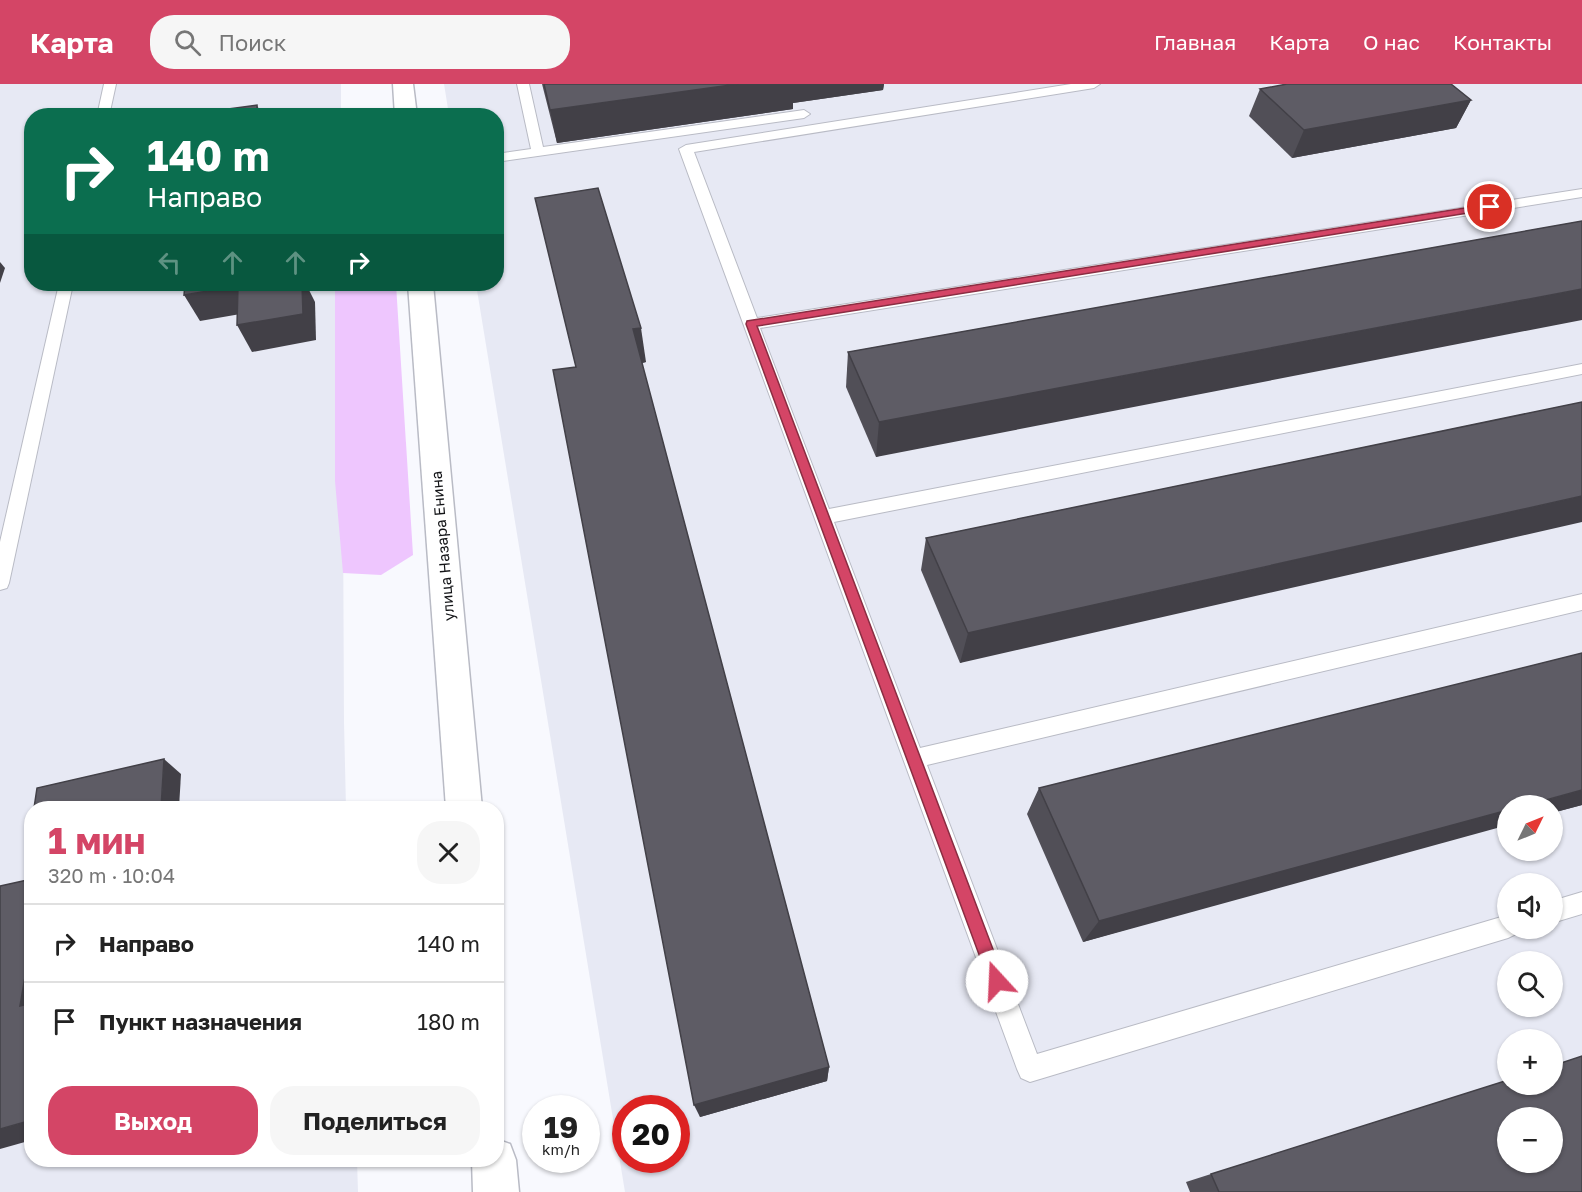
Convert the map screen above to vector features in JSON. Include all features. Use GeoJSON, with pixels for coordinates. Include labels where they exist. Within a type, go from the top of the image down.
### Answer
{"type":"FeatureCollection","features":[{"type":"Feature","properties":{"kind":"main road"},"geometry":{"type":"LineString","coordinates":[[403,84],[405,108]]}},
{"type":"Feature","properties":{"kind":"main road","name":"улица Назара Енина"},"geometry":{"type":"LineString","coordinates":[[421,291],[463,801]]}},
{"type":"Feature","properties":{"kind":"main road"},"geometry":{"type":"LineString","coordinates":[[494,1167],[496,1192]]}},
{"type":"Feature","properties":{"kind":"lane"},"geometry":{"type":"LineString","coordinates":[[105,108],[110,84]]}},
{"type":"Feature","properties":{"kind":"lane"},"geometry":{"type":"LineString","coordinates":[[523,84],[538,152]]}},
{"type":"Feature","properties":{"kind":"lane"},"geometry":{"type":"LineString","coordinates":[[1094,84],[686,149],[1030,1070],[1497,929]]}},
{"type":"Feature","properties":{"kind":"lane"},"geometry":{"type":"LineString","coordinates":[[504,157],[804,114]]}},
{"type":"Feature","properties":{"kind":"lane"},"geometry":{"type":"LineString","coordinates":[[751,324],[1582,193]]}},
{"type":"Feature","properties":{"kind":"lane"},"geometry":{"type":"LineString","coordinates":[[0,583],[64,291]]}},
{"type":"Feature","properties":{"kind":"lane"},"geometry":{"type":"LineString","coordinates":[[823,517],[1582,369]]}},
{"type":"Feature","properties":{"kind":"lane"},"geometry":{"type":"LineString","coordinates":[[914,759],[1582,602]]}},
{"type":"Feature","properties":{"kind":"lane"},"geometry":{"type":"LineString","coordinates":[[1563,909],[1582,903]]}},
{"type":"Feature","properties":{"kind":"shaded area"},"geometry":{"type":"Polygon","coordinates":[[[0,84],[341,84],[341,108],[24,108],[24,291],[342,291],[346,801],[24,801],[24,1167],[357,1167],[358,1192],[0,1192],[0,84]]]}},
{"type":"Feature","properties":{"kind":"shaded area"},"geometry":{"type":"Polygon","coordinates":[[[444,84],[1582,84],[1582,1192],[625,1192],[622,1173],[690,1173],[690,1095],[612,1095],[612,1113],[477,291],[504,291],[504,108],[448,108],[444,84]]]}},
{"type":"Feature","properties":{"kind":"shaded area"},"geometry":{"type":"Polygon","coordinates":[[[335,291],[396,291],[413,555],[381,575],[343,573],[335,481],[335,291]]]}},
{"type":"Feature","properties":{"kind":"building"},"geometry":{"type":"Polygon","coordinates":[[[544,84],[738,84],[550,110],[544,84]]]}},
{"type":"Feature","properties":{"kind":"building"},"geometry":{"type":"Polygon","coordinates":[[[1287,84],[1451,84],[1471,100],[1304,130],[1260,89],[1287,84]]]}},
{"type":"Feature","properties":{"kind":"building"},"geometry":{"type":"Polygon","coordinates":[[[257,105],[257,108],[235,108],[257,105]]]}},
{"type":"Feature","properties":{"kind":"building"},"geometry":{"type":"Polygon","coordinates":[[[598,188],[641,328],[633,329],[829,1067],[694,1105],[553,370],[576,367],[535,198],[598,188]]]}},
{"type":"Feature","properties":{"kind":"building"},"geometry":{"type":"Polygon","coordinates":[[[1582,221],[1582,289],[879,422],[848,352],[1582,221]]]}},
{"type":"Feature","properties":{"kind":"building"},"geometry":{"type":"Polygon","coordinates":[[[184,291],[208,291],[184,295],[184,291]]]}},
{"type":"Feature","properties":{"kind":"building"},"geometry":{"type":"Polygon","coordinates":[[[238,291],[302,291],[303,314],[237,325],[238,291]]]}},
{"type":"Feature","properties":{"kind":"building"},"geometry":{"type":"Polygon","coordinates":[[[1582,402],[1582,496],[968,633],[926,538],[1582,402]]]}},
{"type":"Feature","properties":{"kind":"building"},"geometry":{"type":"Polygon","coordinates":[[[1582,653],[1582,790],[1563,795],[1497,795],[1497,813],[1099,921],[1039,788],[1582,653]]]}},
{"type":"Feature","properties":{"kind":"building"},"geometry":{"type":"Polygon","coordinates":[[[164,759],[161,801],[35,801],[37,788],[164,759]]]}},
{"type":"Feature","properties":{"kind":"building"},"geometry":{"type":"Polygon","coordinates":[[[24,881],[24,983],[20,1006],[24,1005],[24,1122],[0,1129],[0,886],[24,881]]]}},
{"type":"Feature","properties":{"kind":"building"},"geometry":{"type":"Polygon","coordinates":[[[1582,1056],[1582,1192],[1219,1192],[1211,1174],[1497,1083],[1497,1095],[1563,1095],[1563,1062],[1582,1056]]]}},
{"type":"Feature","properties":{"kind":"route"},"geometry":{"type":"LineString","coordinates":[[997,981],[751,324],[1490,207]]}}]}
